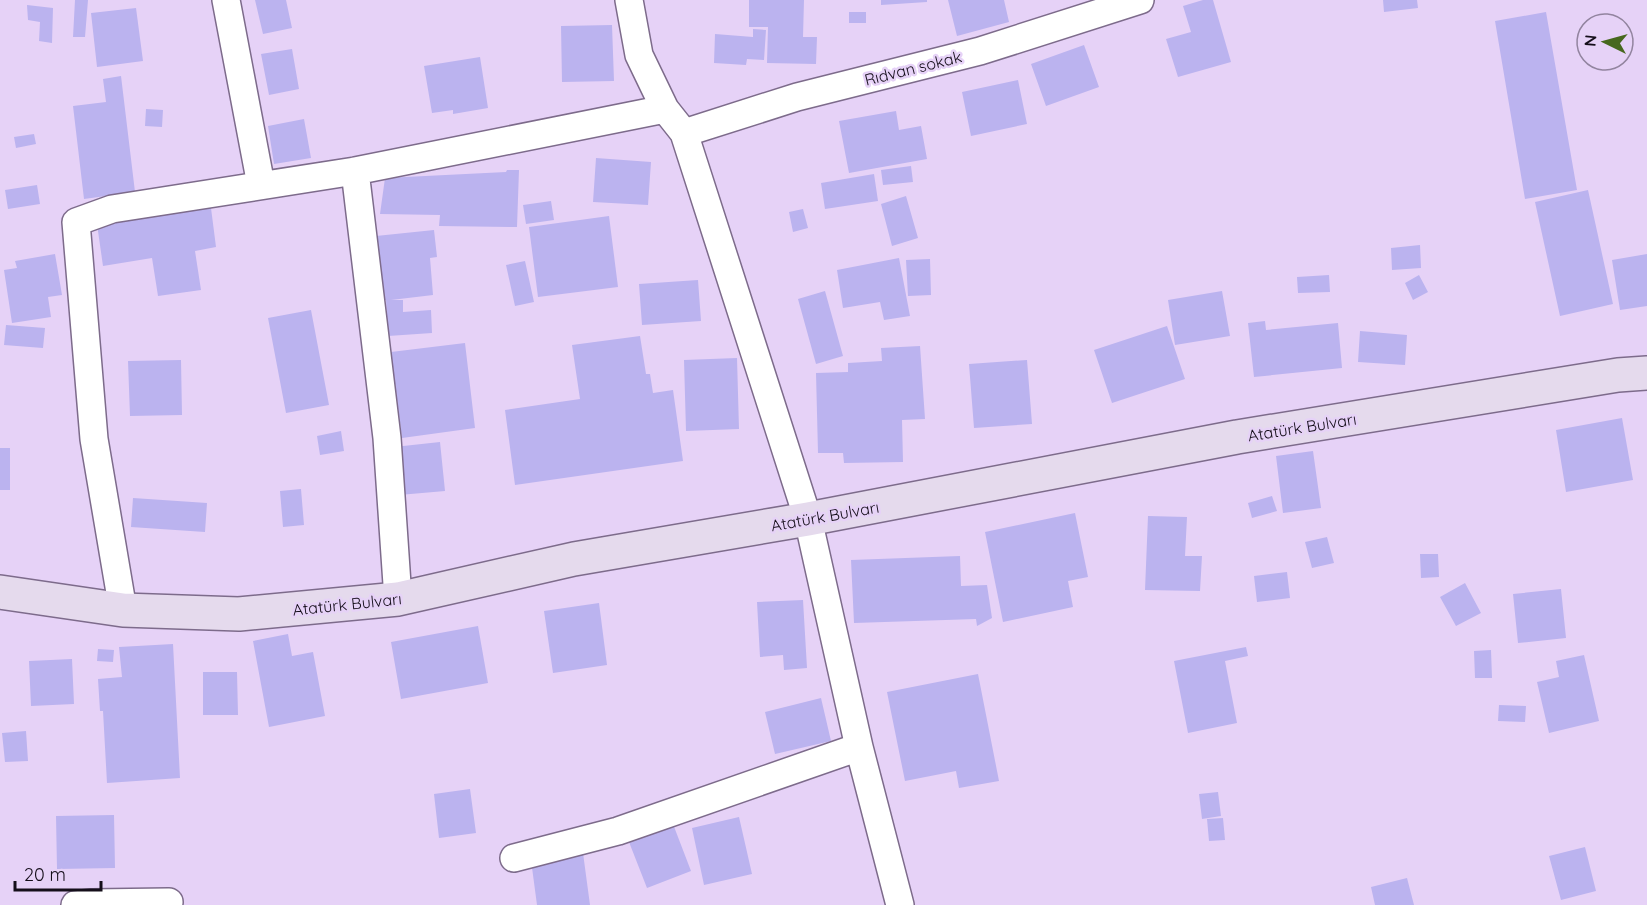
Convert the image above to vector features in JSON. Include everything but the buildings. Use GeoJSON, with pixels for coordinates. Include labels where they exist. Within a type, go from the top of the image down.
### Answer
{"type":"FeatureCollection","features":[{"type":"Feature","properties":{"kind":"main road","name":"Atatürk Bulvarı"},"geometry":{"type":"LineString","coordinates":[[0,592],[123,610],[239,614],[398,599],[574,559],[808,519],[1237,437],[1606,376],[1647,373]]}},
{"type":"Feature","properties":{"kind":"street"},"geometry":{"type":"LineString","coordinates":[[226,0],[261,184]]}},
{"type":"Feature","properties":{"kind":"street"},"geometry":{"type":"LineString","coordinates":[[629,0],[639,55],[665,109],[684,133],[808,519],[859,747],[900,905]]}},
{"type":"Feature","properties":{"kind":"street","name":"Rıdvan sokak"},"geometry":{"type":"LineString","coordinates":[[684,133],[797,97],[980,51],[1140,0]]}},
{"type":"Feature","properties":{"kind":"street"},"geometry":{"type":"LineString","coordinates":[[123,610],[94,439],[76,222],[112,209],[355,171],[665,109]]}},
{"type":"Feature","properties":{"kind":"street"},"geometry":{"type":"LineString","coordinates":[[355,171],[387,438],[398,599]]}},
{"type":"Feature","properties":{"kind":"street"},"geometry":{"type":"LineString","coordinates":[[514,858],[618,831],[859,747]]}},
{"type":"Feature","properties":{"kind":"street"},"geometry":{"type":"LineString","coordinates":[[75,905],[168,902]]}}]}
